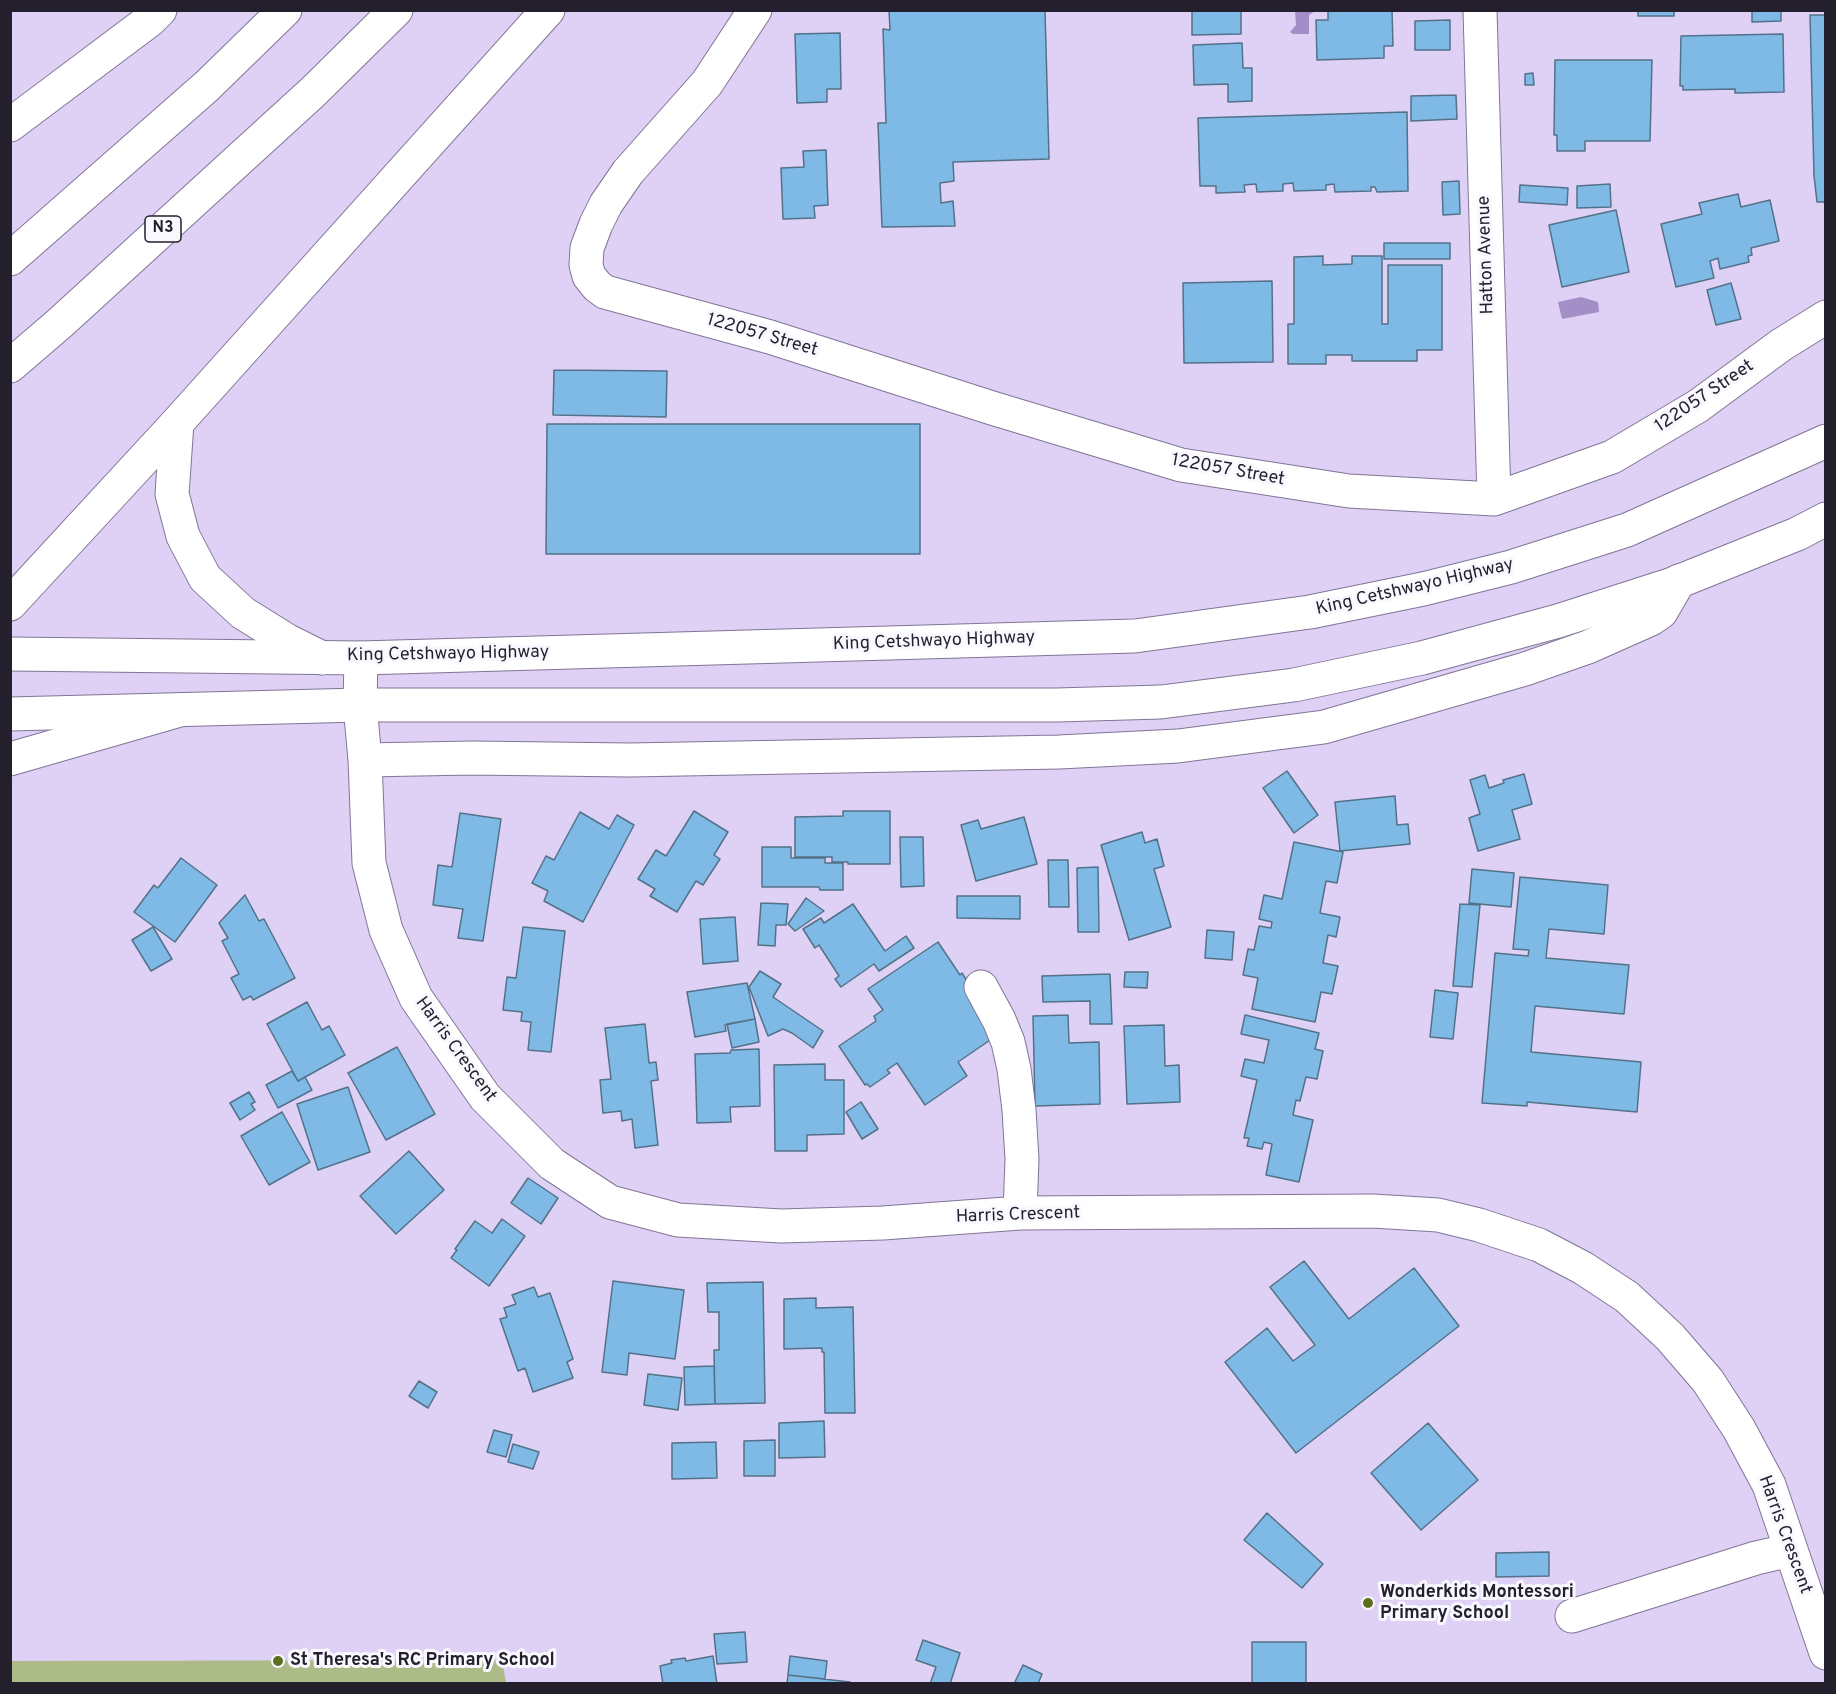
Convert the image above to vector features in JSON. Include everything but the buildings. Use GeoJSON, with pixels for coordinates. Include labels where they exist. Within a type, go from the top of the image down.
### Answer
{"type":"FeatureCollection","features":[{"type":"Feature","properties":{"kind":"main road"},"geometry":{"type":"LineString","coordinates":[[10,125],[150,20],[160,10]]}},
{"type":"Feature","properties":{"kind":"main road"},"geometry":{"type":"LineString","coordinates":[[10,259],[207,86],[285,10]]}},
{"type":"Feature","properties":{"kind":"main road","name":"N3"},"geometry":{"type":"LineString","coordinates":[[10,366],[314,91],[396,10]]}},
{"type":"Feature","properties":{"kind":"main road"},"geometry":{"type":"LineString","coordinates":[[10,604],[177,423],[548,10]]}},
{"type":"Feature","properties":{"kind":"main road","name":"122057 Street"},"geometry":{"type":"LineString","coordinates":[[755,10],[707,83],[628,172],[606,204],[590,240],[586,265],[589,276],[597,286],[605,292],[770,337],[1181,465],[1349,492],[1494,499],[1612,457],[1698,406],[1781,345],[1826,317]]}},
{"type":"Feature","properties":{"kind":"main road","name":"Hatton Avenue"},"geometry":{"type":"LineString","coordinates":[[1480,10],[1494,499]]}},
{"type":"Feature","properties":{"kind":"main road"},"geometry":{"type":"LineString","coordinates":[[177,423],[172,494],[183,536],[205,578],[243,613],[281,637],[322,658]]}},
{"type":"Feature","properties":{"kind":"main road","name":"King Cetshwayo Highway"},"geometry":{"type":"LineString","coordinates":[[10,654],[361,658],[1134,636],[1310,612],[1423,589],[1511,567],[1627,530],[1826,441]]}},
{"type":"Feature","properties":{"kind":"main road"},"geometry":{"type":"LineString","coordinates":[[10,714],[360,705],[1045,705],[1161,702],[1294,685],[1422,658],[1558,621],[1679,581],[1797,534],[1826,519]]}},
{"type":"Feature","properties":{"kind":"main road"},"geometry":{"type":"LineString","coordinates":[[365,760],[630,759],[1059,752],[1178,746],[1324,728],[1525,669],[1588,647],[1651,619],[1661,612],[1679,581]]}},
{"type":"Feature","properties":{"kind":"main road","name":"Harris Crescent"},"geometry":{"type":"LineString","coordinates":[[361,658],[360,705],[365,760],[369,863],[386,930],[416,998],[485,1097],[552,1164],[610,1202],[678,1220],[781,1226],[883,1223],[1020,1213],[1373,1211],[1438,1215],[1479,1225],[1539,1245],[1583,1268],[1627,1297],[1670,1337],[1708,1381],[1739,1430],[1769,1485],[1826,1653]]}},
{"type":"Feature","properties":{"kind":"main road"},"geometry":{"type":"LineString","coordinates":[[10,759],[180,710]]}},
{"type":"Feature","properties":{"kind":"main road"},"geometry":{"type":"LineString","coordinates":[[981,987],[1008,1042],[1014,1069],[1022,1159],[1020,1213]]}},
{"type":"Feature","properties":{"kind":"main road"},"geometry":{"type":"LineString","coordinates":[[1572,1616],[1756,1558],[1791,1550]]}},
{"type":"Feature","properties":{"kind":"green space"},"geometry":{"type":"Polygon","coordinates":[[[502,1660],[506,1683],[10,1683],[11,1661],[502,1660]]]}},
{"type":"Feature","properties":{"kind":"shaded area"},"geometry":{"type":"Polygon","coordinates":[[[1295,11],[1315,11],[1309,15],[1309,34],[1290,32],[1296,25],[1295,11]]]}},
{"type":"Feature","properties":{"kind":"shaded area"},"geometry":{"type":"Polygon","coordinates":[[[1581,297],[1598,302],[1599,312],[1562,319],[1558,302],[1581,297]]]}},
{"type":"Feature","properties":{"kind":"place","name":"Wonderkids Montessori Primary School"},"geometry":{"type":"Point","coordinates":[1368,1603]}},
{"type":"Feature","properties":{"kind":"place","name":"St Theresa's RC Primary School"},"geometry":{"type":"Point","coordinates":[278,1661]}}]}
